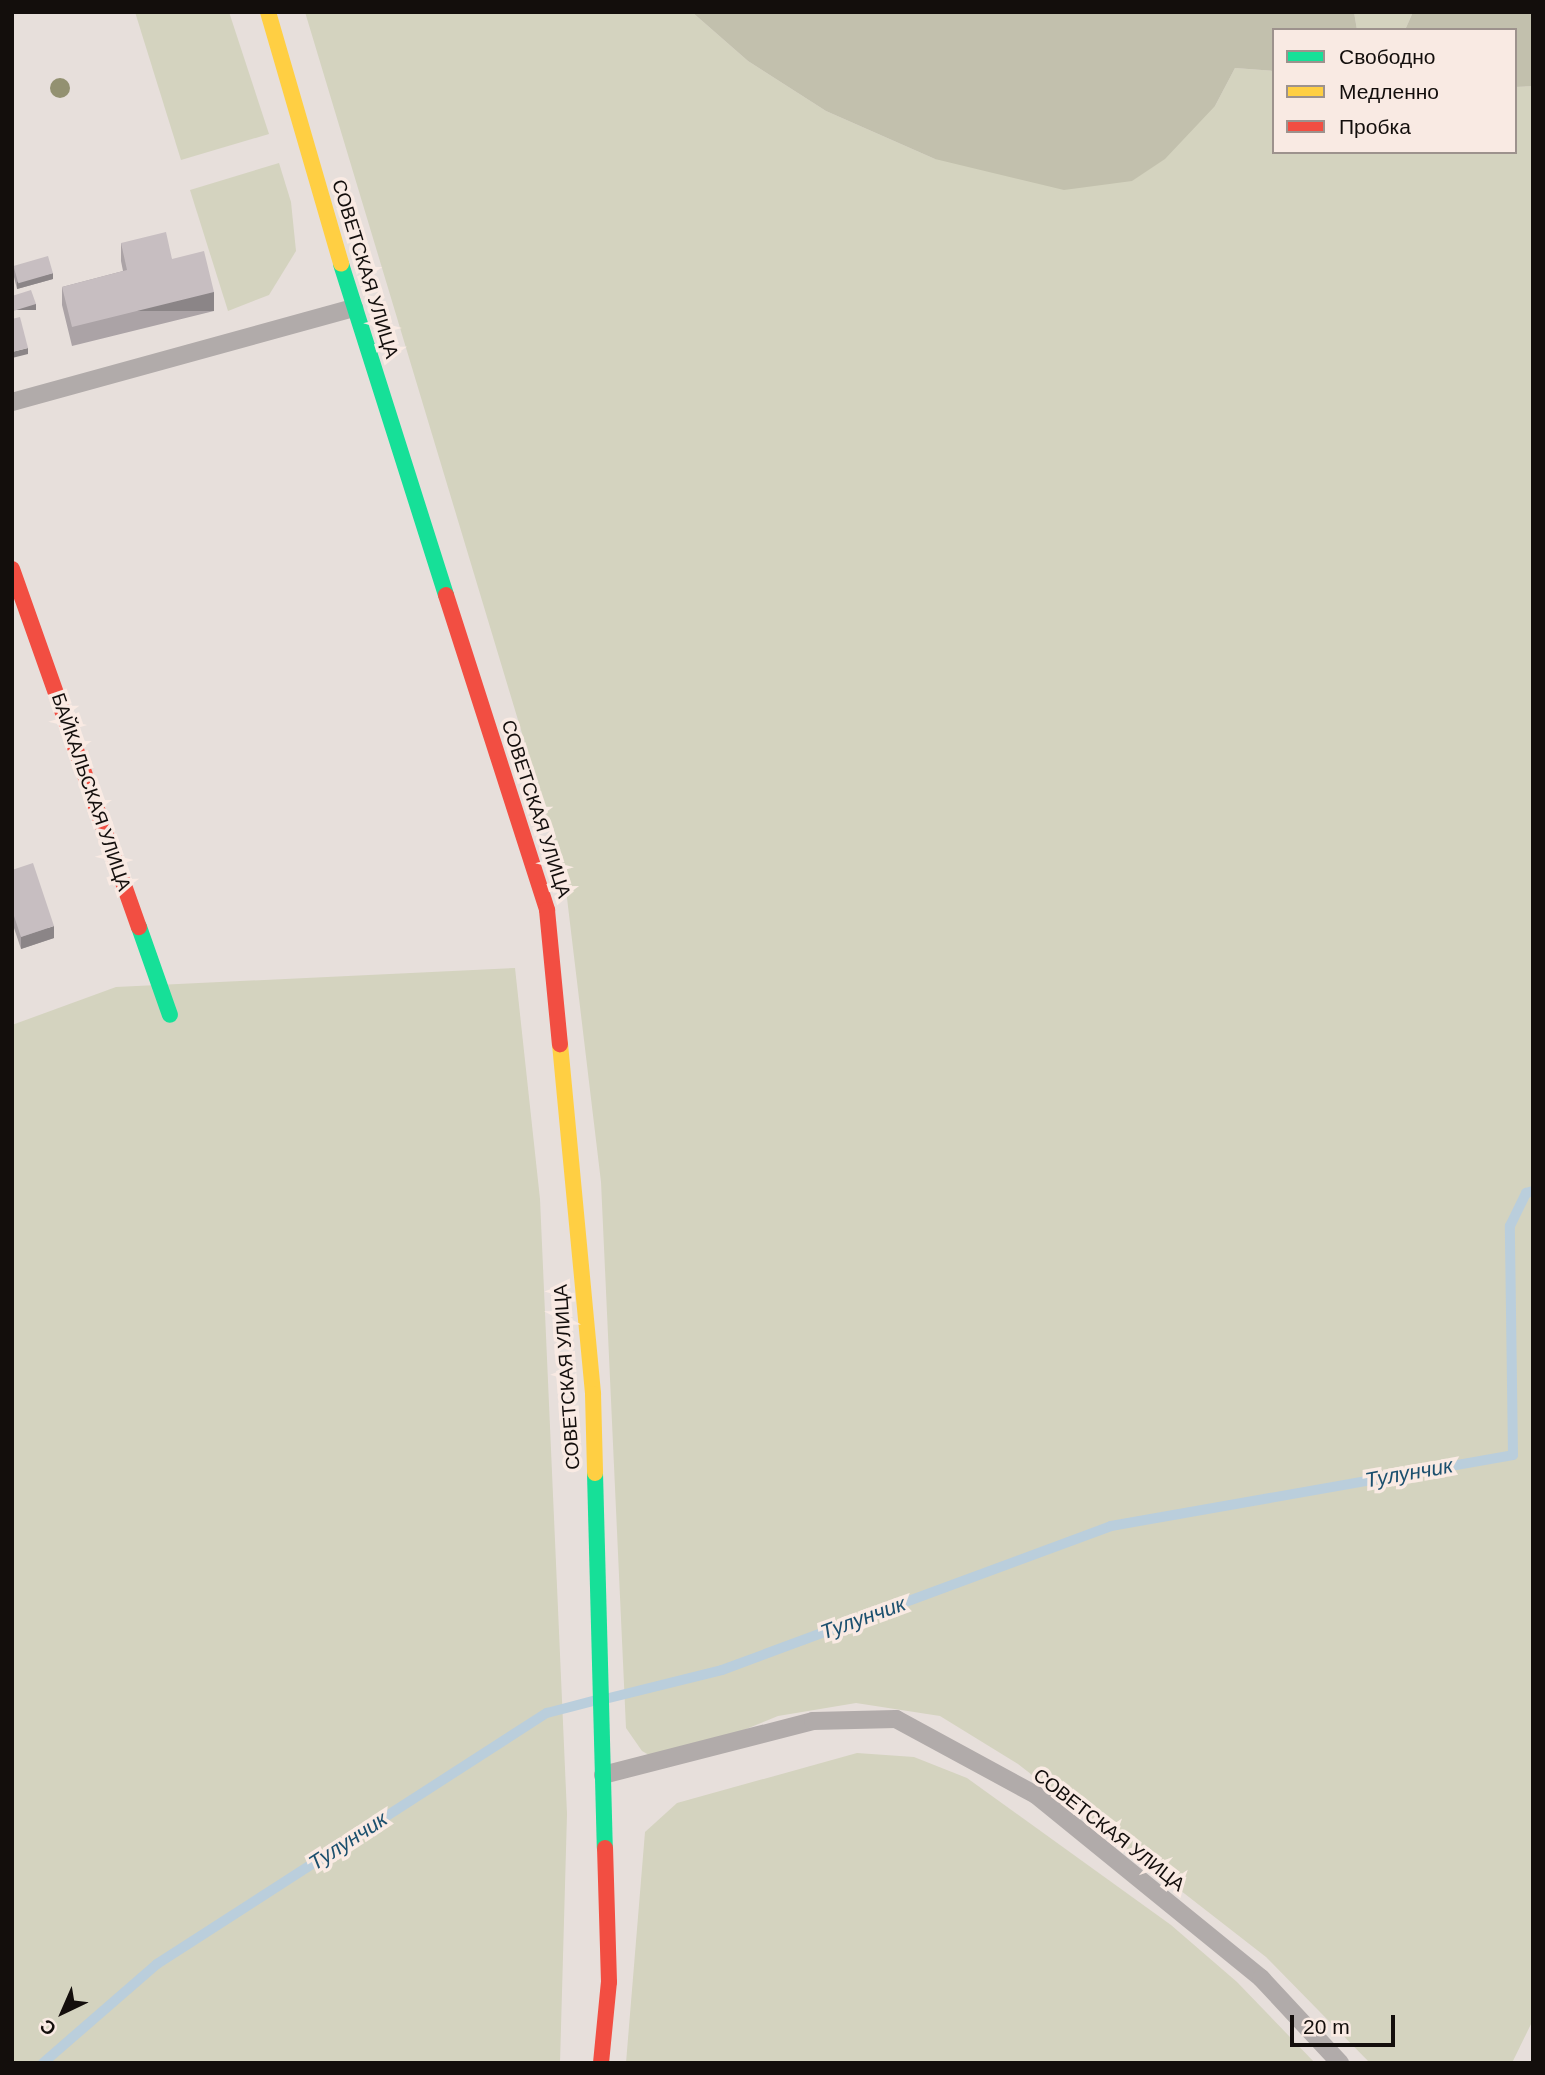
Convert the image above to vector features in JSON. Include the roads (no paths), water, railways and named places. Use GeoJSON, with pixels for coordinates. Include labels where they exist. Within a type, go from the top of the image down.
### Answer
{"type":"FeatureCollection","features":[{"type":"Feature","properties":{"kind":"street","name":"СОВЕТСКАЯ УЛИЦА"},"geometry":{"type":"LineString","coordinates":[[268,12],[354,308],[547,911],[593,1394],[609,1982],[601,2063]]}},
{"type":"Feature","properties":{"kind":"street","name":"БАЙКАЛЬСКАЯ УЛИЦА"},"geometry":{"type":"LineString","coordinates":[[12,569],[170,1015]]}},
{"type":"Feature","properties":{"kind":"lane"},"geometry":{"type":"LineString","coordinates":[[12,402],[354,308]]}},
{"type":"Feature","properties":{"kind":"lane","name":"СОВЕТСКАЯ УЛИЦА"},"geometry":{"type":"LineString","coordinates":[[603,1775],[813,1721],[895,1719],[1036,1795],[1261,1978],[1340,2063]]}},
{"type":"Feature","properties":{"kind":"waterway","name":"Тулунчик"},"geometry":{"type":"LineString","coordinates":[[609,1698],[722,1670],[1111,1526],[1513,1455],[1510,1226],[1526,1193],[1533,1191]]}},
{"type":"Feature","properties":{"kind":"waterway","name":"Тулунчик"},"geometry":{"type":"LineString","coordinates":[[43,2063],[157,1964],[547,1713],[593,1701]]}}]}
